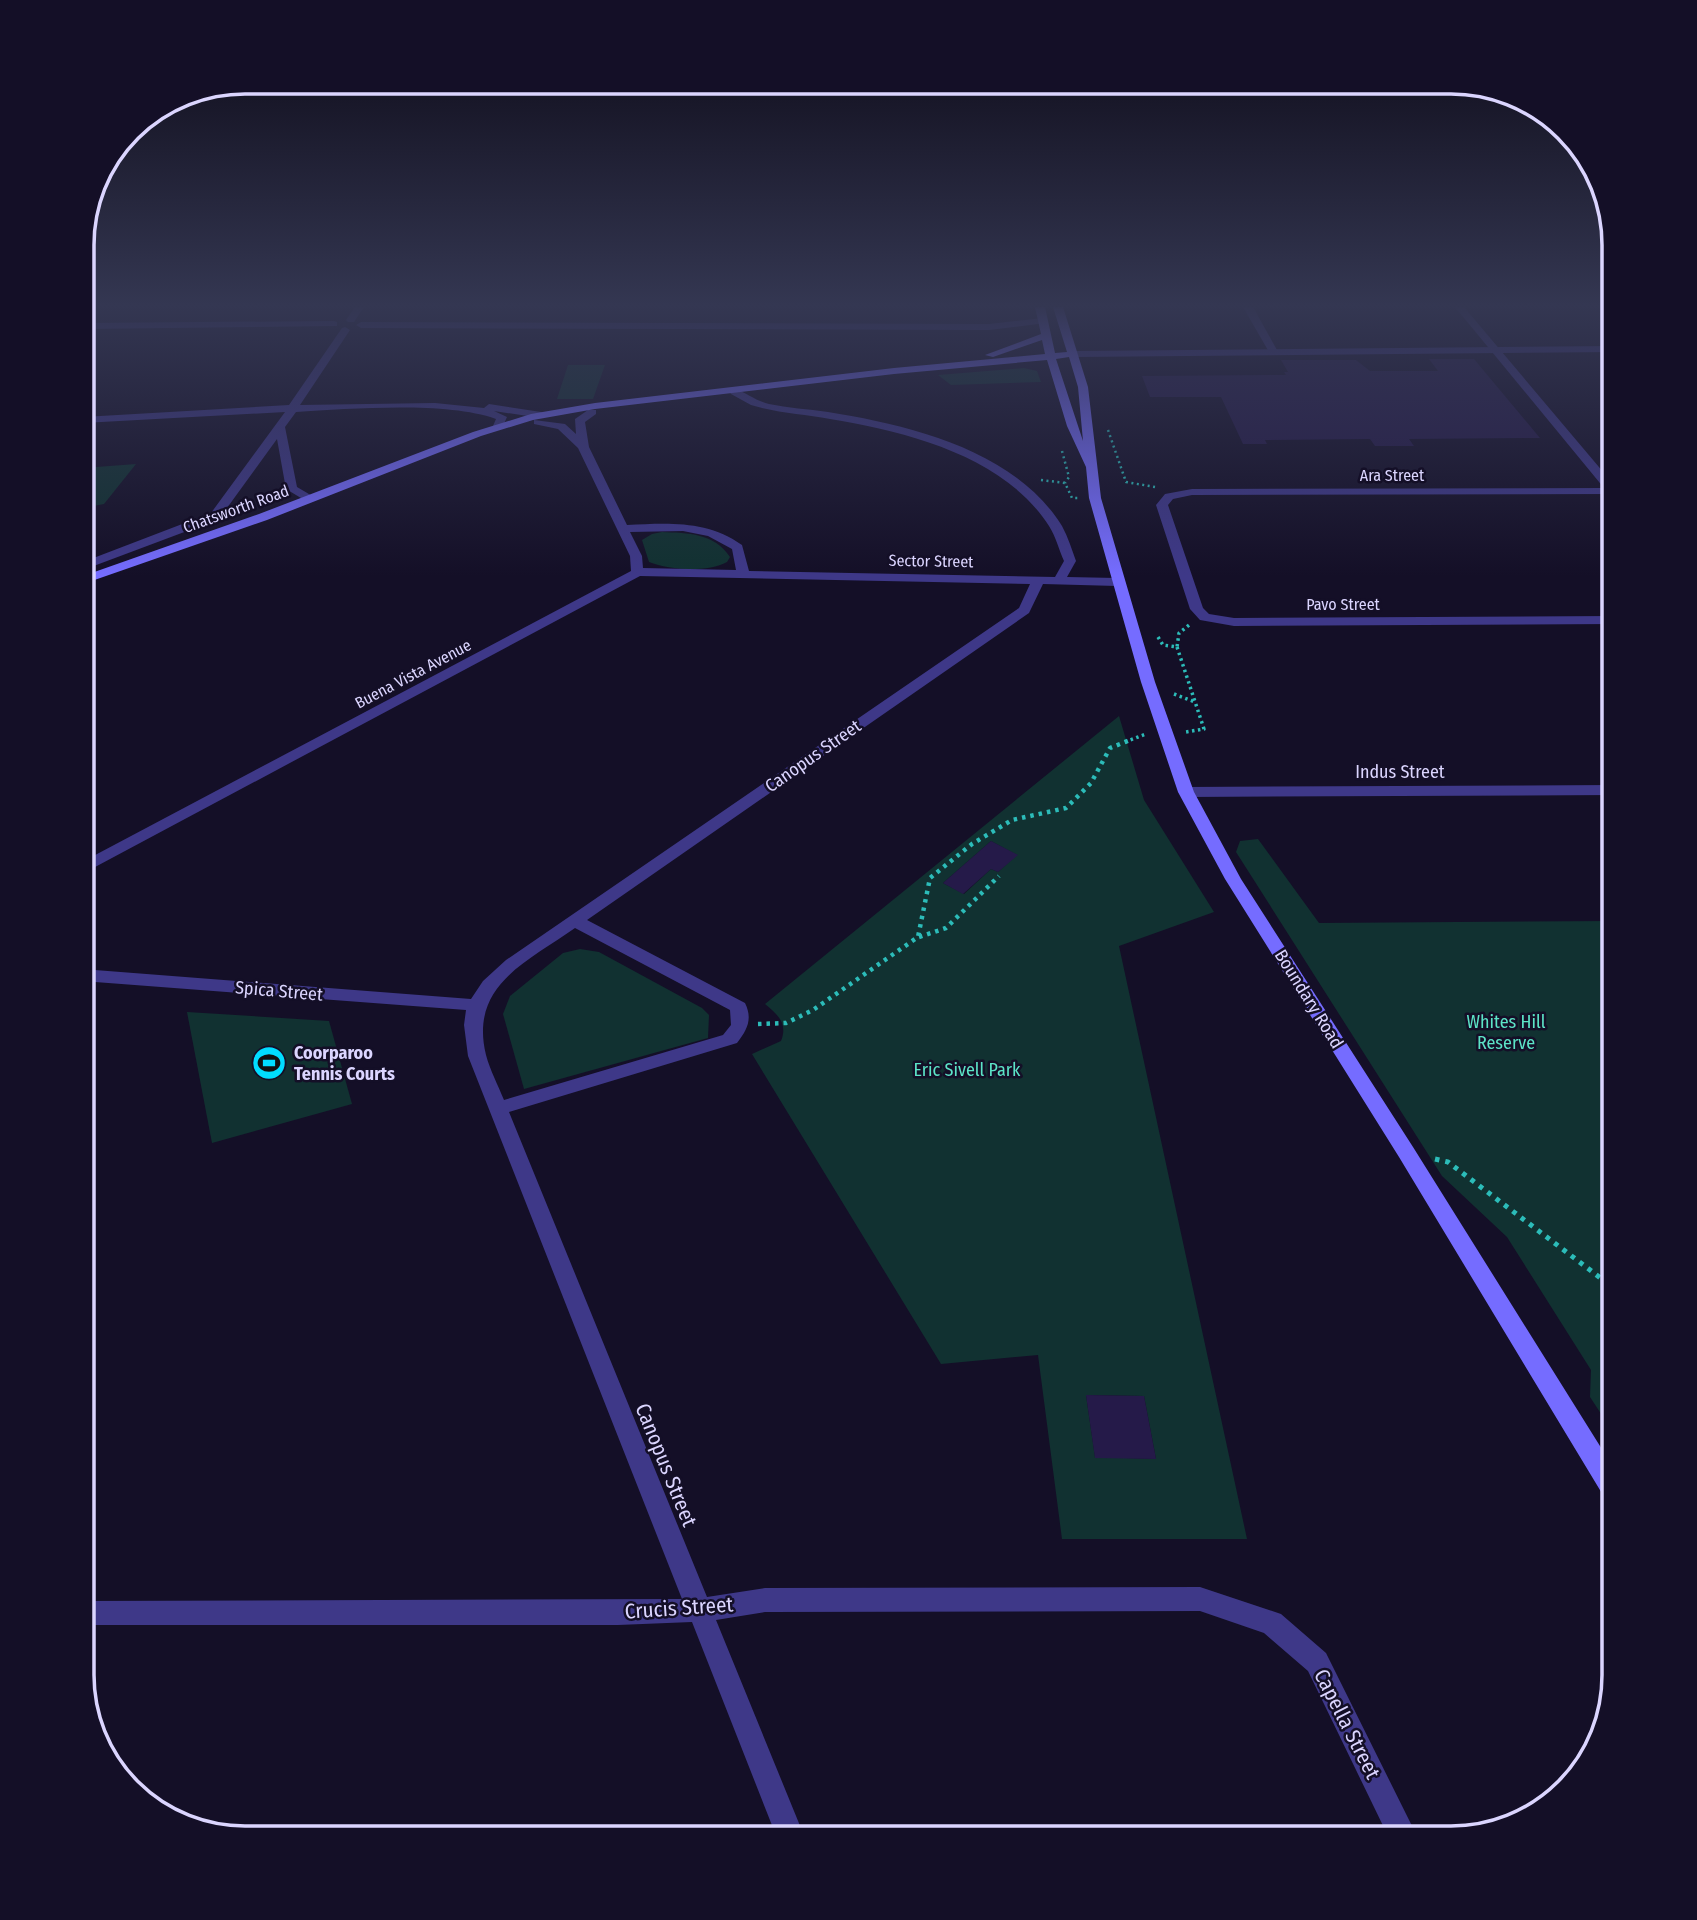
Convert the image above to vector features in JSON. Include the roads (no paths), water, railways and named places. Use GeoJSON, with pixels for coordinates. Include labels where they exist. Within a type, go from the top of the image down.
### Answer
{"type":"FeatureCollection","features":[{"type":"Feature","properties":{"kind":"main road","name":"Chatsworth Road"},"geometry":{"type":"LineString","coordinates":[[400,466],[498,426],[622,403],[693,397]]}},
{"type":"Feature","properties":{"kind":"main road","name":"Boundary Road"},"geometry":{"type":"LineString","coordinates":[[1063,397],[1075,435],[1090,467]]}},
{"type":"Feature","properties":{"kind":"main road","name":"Boundary Road"},"geometry":{"type":"LineString","coordinates":[[1085,397],[1089,425],[1090,467],[1117,582],[1185,792],[1233,879],[1406,1152],[1602,1471]]}},
{"type":"Feature","properties":{"kind":"main road","name":"Chatsworth Road"},"geometry":{"type":"LineString","coordinates":[[95,576],[539,419],[680,398]]}},
{"type":"Feature","properties":{"kind":"street","name":"Chatsworth Road"},"geometry":{"type":"LineString","coordinates":[[95,562],[215,516],[299,397]]}},
{"type":"Feature","properties":{"kind":"street"},"geometry":{"type":"LineString","coordinates":[[740,397],[758,403],[863,421],[922,437],[980,460],[1037,501],[1057,524],[1070,561],[1059,581]]}},
{"type":"Feature","properties":{"kind":"street"},"geometry":{"type":"LineString","coordinates":[[1533,397],[1602,478]]}},
{"type":"Feature","properties":{"kind":"street"},"geometry":{"type":"LineString","coordinates":[[95,419],[291,408],[497,407],[561,426],[583,446]]}},
{"type":"Feature","properties":{"kind":"street"},"geometry":{"type":"LineString","coordinates":[[448,408],[495,412],[502,416],[498,426]]}},
{"type":"Feature","properties":{"kind":"street"},"geometry":{"type":"LineString","coordinates":[[592,412],[579,421],[583,446],[636,556],[637,572]]}},
{"type":"Feature","properties":{"kind":"street"},"geometry":{"type":"LineString","coordinates":[[280,427],[292,489],[310,499]]}},
{"type":"Feature","properties":{"kind":"street","name":"Ara Street"},"geometry":{"type":"LineString","coordinates":[[1205,617],[1197,610],[1162,505],[1165,492],[1602,492]]}},
{"type":"Feature","properties":{"kind":"street"},"geometry":{"type":"LineString","coordinates":[[623,529],[692,528],[717,533],[738,548],[743,574]]}},
{"type":"Feature","properties":{"kind":"street","name":"Sector Street"},"geometry":{"type":"LineString","coordinates":[[637,572],[1117,582]]}},
{"type":"Feature","properties":{"kind":"street","name":"Buena Vista Avenue"},"geometry":{"type":"LineString","coordinates":[[95,862],[637,572]]}},
{"type":"Feature","properties":{"kind":"street","name":"Canopus Street"},"geometry":{"type":"LineString","coordinates":[[786,1826],[477,1056],[472,1026],[475,1005],[492,982],[512,964],[1024,610],[1038,581]]}},
{"type":"Feature","properties":{"kind":"street","name":"Pavo Street"},"geometry":{"type":"LineString","coordinates":[[1205,617],[1234,622],[1602,620]]}},
{"type":"Feature","properties":{"kind":"street","name":"Indus Street"},"geometry":{"type":"LineString","coordinates":[[1185,792],[1602,790]]}},
{"type":"Feature","properties":{"kind":"street"},"geometry":{"type":"LineString","coordinates":[[498,1109],[730,1039],[740,1026],[739,1007],[575,920]]}},
{"type":"Feature","properties":{"kind":"street","name":"Spica Street"},"geometry":{"type":"LineString","coordinates":[[94,976],[475,1005]]}},
{"type":"Feature","properties":{"kind":"street","name":"Crucis Street"},"geometry":{"type":"LineString","coordinates":[[94,1613],[618,1613],[700,1610],[765,1600],[1200,1600],[1272,1623]]}},
{"type":"Feature","properties":{"kind":"street","name":"Capella Street"},"geometry":{"type":"LineString","coordinates":[[1272,1623],[1317,1662],[1398,1826]]}},
{"type":"Feature","properties":{"kind":"place","name":"Coorparoo Tennis Courts"},"geometry":{"type":"Point","coordinates":[269,1063]}},
{"type":"Feature","properties":{"kind":"park label","name":"Whites Hill Reserve"},"geometry":{"type":"Point","coordinates":[1506,1032]}},
{"type":"Feature","properties":{"kind":"park label","name":"Eric Sivell Park"},"geometry":{"type":"Point","coordinates":[967,1070]}}]}
